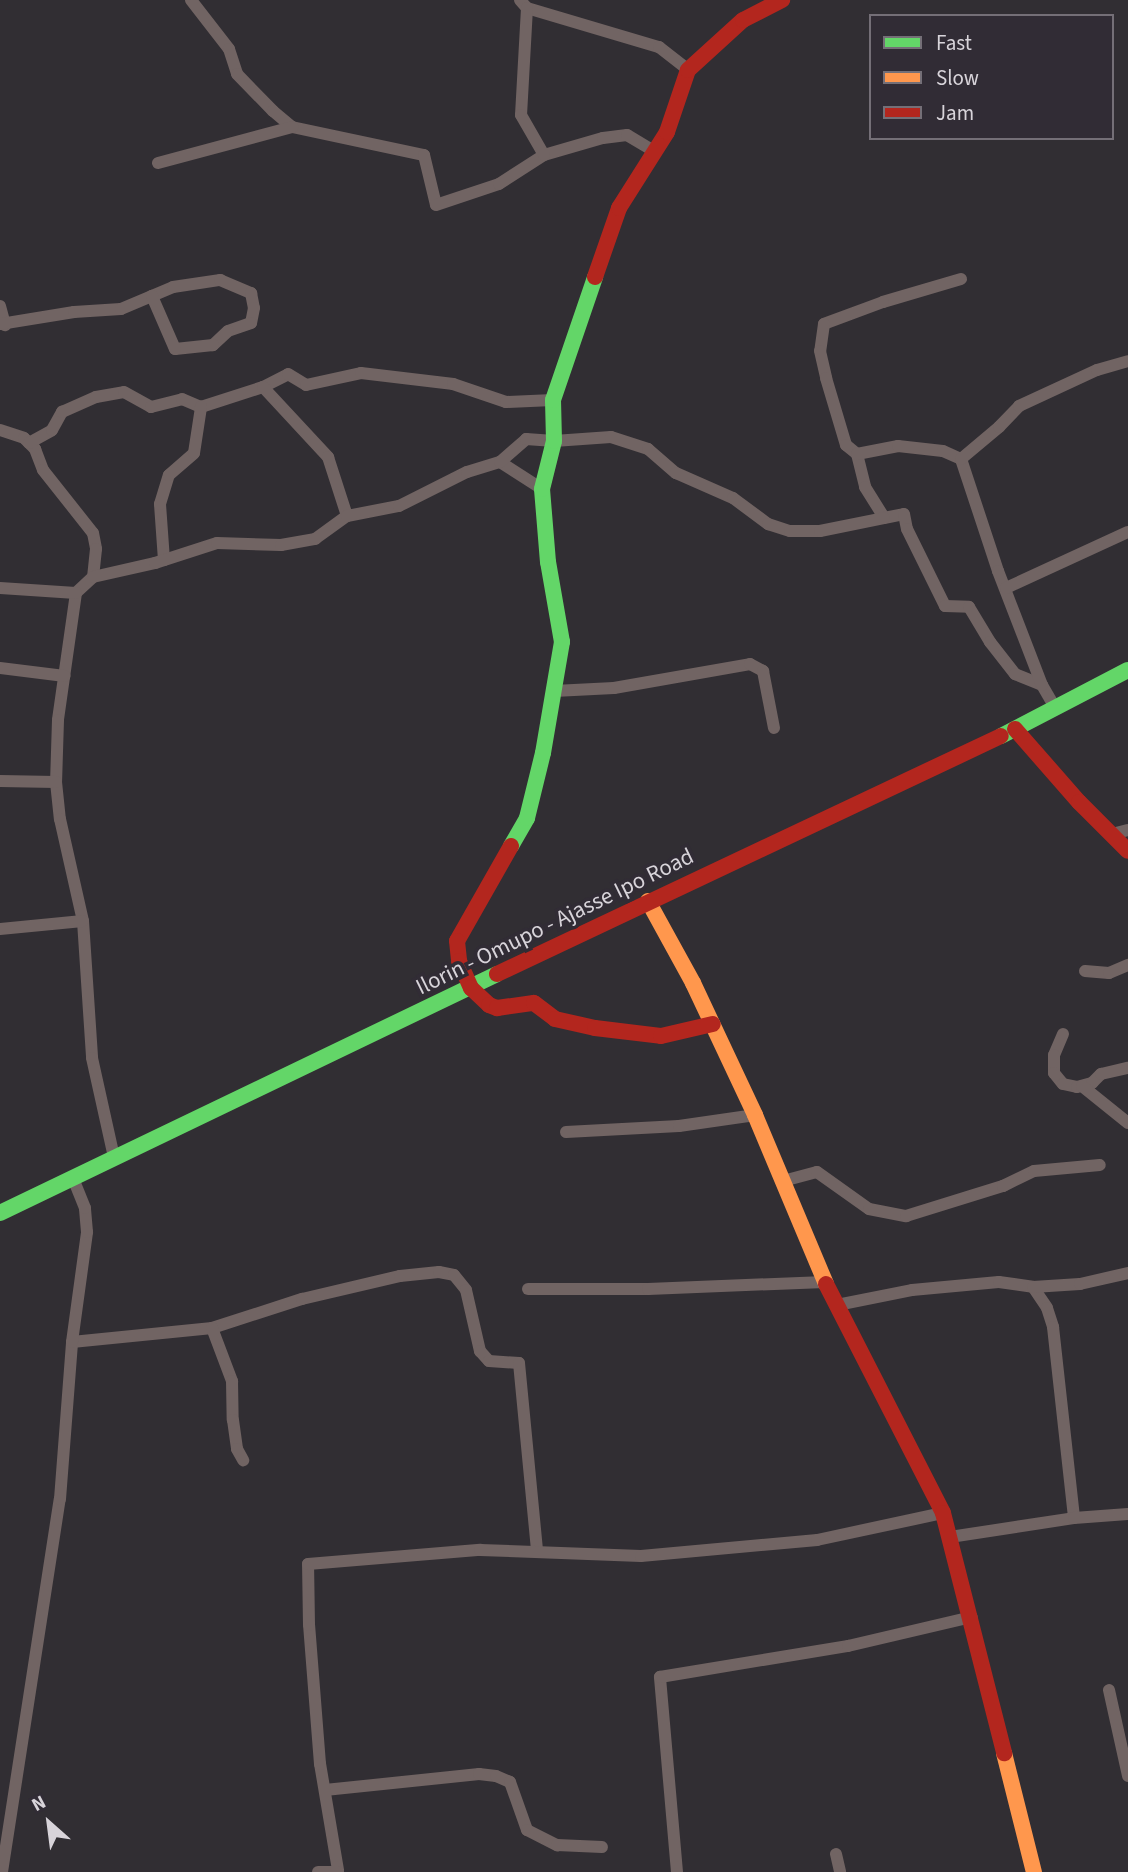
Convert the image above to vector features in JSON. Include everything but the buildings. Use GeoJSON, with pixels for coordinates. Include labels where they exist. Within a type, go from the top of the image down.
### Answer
{"type":"FeatureCollection","features":[{"type":"Feature","properties":{"kind":"main road"},"geometry":{"type":"LineString","coordinates":[[713,1024],[661,1036],[595,1028],[555,1019],[534,1003],[497,1008],[489,1006],[471,988],[459,961],[457,941],[527,818],[562,642],[548,562],[542,489],[554,442],[553,400],[619,208],[667,132],[688,70],[743,20],[782,0]]}},
{"type":"Feature","properties":{"kind":"main road","name":"Ilorin - Omupo - Ajasse Ipo Road"},"geometry":{"type":"LineString","coordinates":[[0,1213],[648,901],[1015,729],[1054,706],[1128,670]]}},
{"type":"Feature","properties":{"kind":"main road"},"geometry":{"type":"LineString","coordinates":[[1015,729],[1120,832],[1128,851]]}},
{"type":"Feature","properties":{"kind":"main road"},"geometry":{"type":"LineString","coordinates":[[648,901],[713,1024],[755,1115],[825,1282],[943,1513],[972,1617],[1034,1872]]}},
{"type":"Feature","properties":{"kind":"street"},"geometry":{"type":"LineString","coordinates":[[191,0],[229,49],[237,74],[254,95],[292,127],[424,155],[436,205],[499,184],[544,155],[603,138],[628,135],[654,151]]}},
{"type":"Feature","properties":{"kind":"street"},"geometry":{"type":"LineString","coordinates":[[544,155],[521,115],[524,4],[659,47],[688,70]]}},
{"type":"Feature","properties":{"kind":"street"},"geometry":{"type":"LineString","coordinates":[[158,163],[292,127]]}},
{"type":"Feature","properties":{"kind":"street"},"geometry":{"type":"LineString","coordinates":[[884,518],[865,487],[857,454],[846,445],[820,351],[824,324],[883,302],[961,279]]}},
{"type":"Feature","properties":{"kind":"street"},"geometry":{"type":"LineString","coordinates":[[0,306],[3,325],[74,312],[121,309],[173,287],[220,280],[251,293],[254,308],[251,323],[228,331],[213,345],[174,349],[152,296]]}},
{"type":"Feature","properties":{"kind":"street"},"geometry":{"type":"LineString","coordinates":[[961,458],[999,427],[1019,405],[1097,370],[1128,361]]}},
{"type":"Feature","properties":{"kind":"street"},"geometry":{"type":"LineString","coordinates":[[29,443],[52,430],[62,412],[96,397],[124,392],[151,407],[182,399],[201,407],[262,387],[288,374],[306,385],[361,373],[453,384],[506,402],[553,400]]}},
{"type":"Feature","properties":{"kind":"street"},"geometry":{"type":"LineString","coordinates":[[262,387],[328,457],[346,516]]}},
{"type":"Feature","properties":{"kind":"street"},"geometry":{"type":"LineString","coordinates":[[164,560],[160,504],[169,475],[194,453],[201,407]]}},
{"type":"Feature","properties":{"kind":"street"},"geometry":{"type":"LineString","coordinates":[[0,430],[24,438],[29,443],[43,470],[93,533],[96,549],[93,577]]}},
{"type":"Feature","properties":{"kind":"street"},"geometry":{"type":"LineString","coordinates":[[114,1157],[92,1058],[83,921],[60,819],[56,782],[58,720],[76,593],[93,577],[164,560],[217,543],[297,544],[315,539],[346,516],[399,506],[467,472],[500,461],[526,439],[554,442],[611,437],[648,449],[676,473],[733,498],[768,524],[790,530],[820,531],[904,514],[907,529],[945,606],[969,607],[990,642],[1016,674],[1042,685]]}},
{"type":"Feature","properties":{"kind":"street"},"geometry":{"type":"LineString","coordinates":[[857,454],[898,446],[943,451],[961,458],[1042,685],[1054,706]]}},
{"type":"Feature","properties":{"kind":"street"},"geometry":{"type":"LineString","coordinates":[[500,461],[542,489]]}},
{"type":"Feature","properties":{"kind":"street"},"geometry":{"type":"LineString","coordinates":[[1006,588],[1128,532]]}},
{"type":"Feature","properties":{"kind":"street"},"geometry":{"type":"LineString","coordinates":[[0,588],[76,593]]}},
{"type":"Feature","properties":{"kind":"street"},"geometry":{"type":"LineString","coordinates":[[554,691],[614,688],[750,664],[763,671],[774,727]]}},
{"type":"Feature","properties":{"kind":"street"},"geometry":{"type":"LineString","coordinates":[[0,668],[65,676]]}},
{"type":"Feature","properties":{"kind":"street"},"geometry":{"type":"LineString","coordinates":[[0,781],[56,782]]}},
{"type":"Feature","properties":{"kind":"street"},"geometry":{"type":"LineString","coordinates":[[0,929],[83,921]]}},
{"type":"Feature","properties":{"kind":"street"},"geometry":{"type":"LineString","coordinates":[[1085,971],[1109,974],[1128,965]]}},
{"type":"Feature","properties":{"kind":"street"},"geometry":{"type":"LineString","coordinates":[[1063,1034],[1054,1055],[1054,1073],[1063,1084],[1082,1086],[1092,1083],[1101,1074],[1128,1068]]}},
{"type":"Feature","properties":{"kind":"street"},"geometry":{"type":"LineString","coordinates":[[1082,1086],[1128,1123]]}},
{"type":"Feature","properties":{"kind":"street"},"geometry":{"type":"LineString","coordinates":[[566,1132],[679,1126],[755,1115]]}},
{"type":"Feature","properties":{"kind":"street"},"geometry":{"type":"LineString","coordinates":[[783,1181],[817,1172],[869,1209],[906,1216],[1003,1186],[1034,1171],[1100,1164]]}},
{"type":"Feature","properties":{"kind":"street"},"geometry":{"type":"LineString","coordinates":[[2,1872],[60,1499],[72,1342],[87,1232],[85,1208],[73,1179]]}},
{"type":"Feature","properties":{"kind":"street"},"geometry":{"type":"LineString","coordinates":[[72,1342],[212,1328],[302,1298],[400,1276],[439,1272],[454,1275],[466,1290],[480,1351],[489,1361],[519,1363],[537,1550]]}},
{"type":"Feature","properties":{"kind":"street"},"geometry":{"type":"LineString","coordinates":[[837,1305],[912,1290],[999,1282],[1033,1287],[1080,1284],[1128,1273]]}},
{"type":"Feature","properties":{"kind":"street"},"geometry":{"type":"LineString","coordinates":[[528,1289],[648,1289],[825,1282]]}},
{"type":"Feature","properties":{"kind":"street"},"geometry":{"type":"LineString","coordinates":[[1033,1287],[1048,1308],[1053,1327],[1074,1518]]}},
{"type":"Feature","properties":{"kind":"street"},"geometry":{"type":"LineString","coordinates":[[212,1328],[232,1381],[235,1430],[243,1460]]}},
{"type":"Feature","properties":{"kind":"street"},"geometry":{"type":"LineString","coordinates":[[318,1872],[338,1871],[325,1790],[309,1625],[308,1564],[480,1550],[653,1555],[817,1540],[943,1513]]}},
{"type":"Feature","properties":{"kind":"street"},"geometry":{"type":"LineString","coordinates":[[950,1537],[1074,1518],[1128,1514]]}},
{"type":"Feature","properties":{"kind":"street"},"geometry":{"type":"LineString","coordinates":[[677,1872],[660,1677],[848,1646],[972,1617]]}},
{"type":"Feature","properties":{"kind":"street"},"geometry":{"type":"LineString","coordinates":[[1109,1690],[1128,1776]]}},
{"type":"Feature","properties":{"kind":"street"},"geometry":{"type":"LineString","coordinates":[[325,1790],[479,1774],[496,1776],[510,1782],[527,1830],[557,1845],[602,1847]]}},
{"type":"Feature","properties":{"kind":"street"},"geometry":{"type":"LineString","coordinates":[[836,1854],[840,1872]]}},
{"type":"Feature","properties":{"kind":"traffic: fast"},"geometry":{"type":"LineString","coordinates":[[511,846],[527,818],[543,753],[562,642],[548,562],[542,489],[554,441],[553,400],[595,277]]}},
{"type":"Feature","properties":{"kind":"traffic: fast"},"geometry":{"type":"LineString","coordinates":[[1001,736],[1128,670]]}},
{"type":"Feature","properties":{"kind":"traffic: fast"},"geometry":{"type":"LineString","coordinates":[[0,1213],[497,974]]}},
{"type":"Feature","properties":{"kind":"traffic: slow"},"geometry":{"type":"LineString","coordinates":[[648,901],[693,983],[755,1115],[826,1284]]}},
{"type":"Feature","properties":{"kind":"traffic: slow"},"geometry":{"type":"LineString","coordinates":[[1004,1753],[1034,1872]]}},
{"type":"Feature","properties":{"kind":"traffic: jam"},"geometry":{"type":"LineString","coordinates":[[595,277],[619,208],[667,132],[688,70],[743,20],[782,0]]}},
{"type":"Feature","properties":{"kind":"traffic: jam"},"geometry":{"type":"LineString","coordinates":[[1015,729],[1079,802],[1128,851]]}},
{"type":"Feature","properties":{"kind":"traffic: jam"},"geometry":{"type":"LineString","coordinates":[[497,974],[1001,736]]}},
{"type":"Feature","properties":{"kind":"traffic: jam"},"geometry":{"type":"LineString","coordinates":[[511,846],[457,941],[459,961],[471,988],[489,1005],[497,1008],[534,1003],[555,1019],[595,1028],[661,1036],[713,1024]]}},
{"type":"Feature","properties":{"kind":"traffic: jam"},"geometry":{"type":"LineString","coordinates":[[826,1284],[943,1513],[1004,1753]]}}]}
